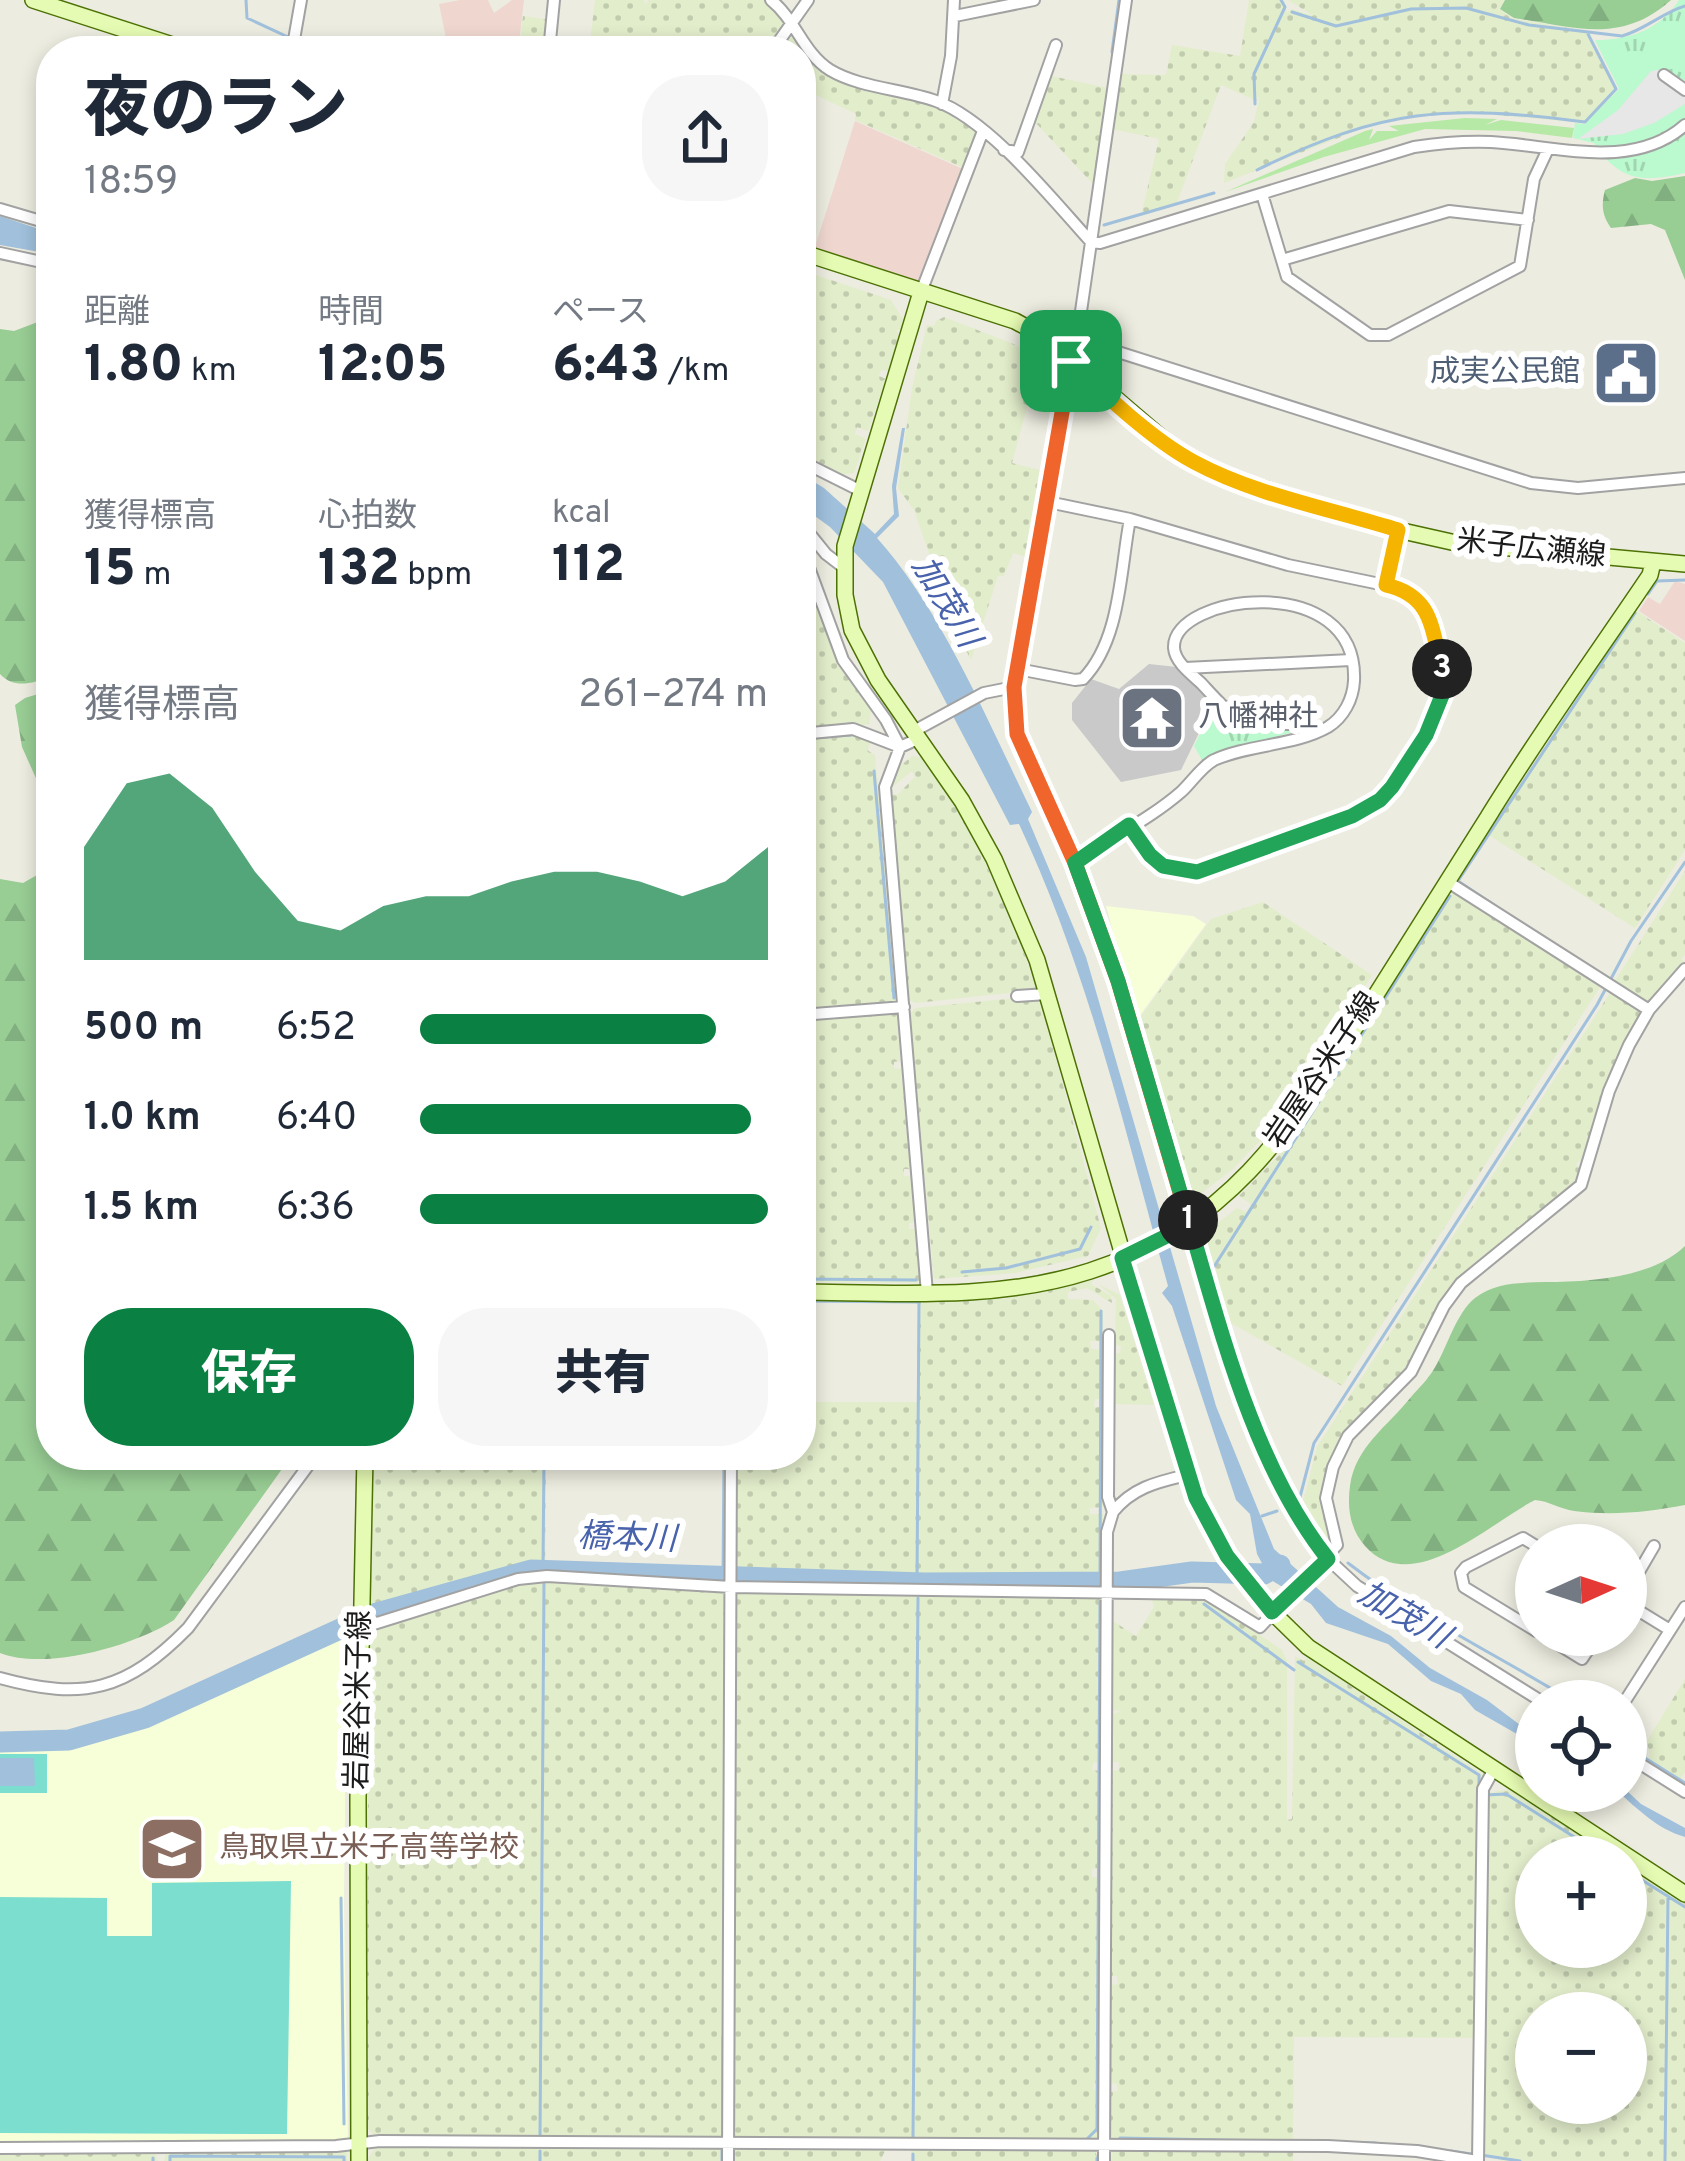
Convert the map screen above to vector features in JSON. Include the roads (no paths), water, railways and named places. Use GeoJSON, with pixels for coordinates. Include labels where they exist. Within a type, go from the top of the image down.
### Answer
{"type":"FeatureCollection","features":[{"type":"Feature","properties":{"kind":"main road"},"geometry":{"type":"LineString","coordinates":[[33,0],[144,36]]}},
{"type":"Feature","properties":{"kind":"main road","name":"米子広瀬線"},"geometry":{"type":"LineString","coordinates":[[816,257],[1015,321],[1044,337],[1162,440],[1193,462],[1230,478],[1456,543],[1685,564]]}},
{"type":"Feature","properties":{"kind":"main road"},"geometry":{"type":"LineString","coordinates":[[921,292],[845,546],[843,567],[853,630],[878,680],[921,731],[994,859],[1023,925],[1130,1255],[1187,1475],[1208,1524],[1247,1583],[1308,1647],[1685,1894]]}},
{"type":"Feature","properties":{"kind":"main road","name":"岩屋谷米子線"},"geometry":{"type":"LineString","coordinates":[[816,1292],[997,1291],[1050,1282],[1130,1255],[1185,1226],[1227,1194],[1296,1120],[1650,575],[1653,562]]}},
{"type":"Feature","properties":{"kind":"main road","name":"岩屋谷米子線"},"geometry":{"type":"LineString","coordinates":[[359,2152],[364,1470]]}},
{"type":"Feature","properties":{"kind":"street"},"geometry":{"type":"LineString","coordinates":[[295,36],[301,0]]}},
{"type":"Feature","properties":{"kind":"street"},"geometry":{"type":"LineString","coordinates":[[550,36],[554,0]]}},
{"type":"Feature","properties":{"kind":"street"},"geometry":{"type":"LineString","coordinates":[[771,0],[800,36]]}},
{"type":"Feature","properties":{"kind":"street"},"geometry":{"type":"LineString","coordinates":[[782,36],[808,0]]}},
{"type":"Feature","properties":{"kind":"street"},"geometry":{"type":"LineString","coordinates":[[943,104],[954,0]]}},
{"type":"Feature","properties":{"kind":"street"},"geometry":{"type":"LineString","coordinates":[[955,16],[1034,0]]}},
{"type":"Feature","properties":{"kind":"street"},"geometry":{"type":"LineString","coordinates":[[1126,0],[1076,339],[1014,687],[1017,734],[1075,863],[1118,981],[1185,1226],[1282,1494],[1328,1559],[1358,1586],[1515,1685]]}},
{"type":"Feature","properties":{"kind":"street"},"geometry":{"type":"LineString","coordinates":[[1004,149],[1018,152],[1056,45]]}},
{"type":"Feature","properties":{"kind":"street"},"geometry":{"type":"LineString","coordinates":[[816,58],[836,73],[943,104],[1004,149],[1091,242],[1100,244],[1414,147],[1450,141],[1586,153],[1630,150],[1685,125]]}},
{"type":"Feature","properties":{"kind":"street"},"geometry":{"type":"LineString","coordinates":[[1664,75],[1685,90]]}},
{"type":"Feature","properties":{"kind":"street"},"geometry":{"type":"LineString","coordinates":[[921,292],[983,131]]}},
{"type":"Feature","properties":{"kind":"street"},"geometry":{"type":"LineString","coordinates":[[1262,194],[1287,277],[1295,286],[1370,335],[1388,334],[1520,266],[1534,179],[1548,149]]}},
{"type":"Feature","properties":{"kind":"street"},"geometry":{"type":"LineString","coordinates":[[0,209],[36,220]]}},
{"type":"Feature","properties":{"kind":"street"},"geometry":{"type":"LineString","coordinates":[[1282,260],[1449,211],[1528,220]]}},
{"type":"Feature","properties":{"kind":"street"},"geometry":{"type":"LineString","coordinates":[[0,253],[36,261]]}},
{"type":"Feature","properties":{"kind":"street"},"geometry":{"type":"LineString","coordinates":[[1076,339],[1531,483],[1616,486],[1685,478]]}},
{"type":"Feature","properties":{"kind":"street"},"geometry":{"type":"LineString","coordinates":[[816,469],[858,496]]}},
{"type":"Feature","properties":{"kind":"street"},"geometry":{"type":"LineString","coordinates":[[1048,502],[1130,519],[1418,597],[1443,670],[1443,693],[1426,735],[1380,800],[1352,816],[1197,872],[1163,866],[1129,825]]}},
{"type":"Feature","properties":{"kind":"street"},"geometry":{"type":"LineString","coordinates":[[1018,669],[1075,680],[1092,670],[1108,639],[1130,519]]}},
{"type":"Feature","properties":{"kind":"street"},"geometry":{"type":"LineString","coordinates":[[1386,585],[1398,530]]}},
{"type":"Feature","properties":{"kind":"street"},"geometry":{"type":"LineString","coordinates":[[816,542],[843,567]]}},
{"type":"Feature","properties":{"kind":"street"},"geometry":{"type":"LineString","coordinates":[[816,587],[843,660],[900,747]]}},
{"type":"Feature","properties":{"kind":"street"},"geometry":{"type":"LineString","coordinates":[[1075,863],[1180,793],[1214,760],[1308,734],[1325,729],[1344,712],[1354,682],[1351,660],[1339,634],[1322,614],[1310,608],[1258,603],[1207,611],[1181,627],[1174,650],[1185,668],[1241,720],[1298,724],[1308,734]]}},
{"type":"Feature","properties":{"kind":"street"},"geometry":{"type":"LineString","coordinates":[[1185,668],[1351,660]]}},
{"type":"Feature","properties":{"kind":"street"},"geometry":{"type":"LineString","coordinates":[[927,1293],[885,787],[900,747],[984,693],[1014,687]]}},
{"type":"Feature","properties":{"kind":"street"},"geometry":{"type":"LineString","coordinates":[[816,733],[853,729],[900,747]]}},
{"type":"Feature","properties":{"kind":"street"},"geometry":{"type":"LineString","coordinates":[[1448,882],[1649,1010]]}},
{"type":"Feature","properties":{"kind":"street"},"geometry":{"type":"LineString","coordinates":[[361,1621],[518,1579],[547,1576],[1108,1585],[1206,1594],[1260,1627],[1337,1545],[1326,1509],[1326,1490],[1348,1436],[1411,1372],[1461,1283],[1581,1185],[1609,1091],[1649,1010],[1685,969]]}},
{"type":"Feature","properties":{"kind":"street"},"geometry":{"type":"LineString","coordinates":[[1017,996],[1047,994]]}},
{"type":"Feature","properties":{"kind":"street"},"geometry":{"type":"LineString","coordinates":[[816,1014],[904,1006]]}},
{"type":"Feature","properties":{"kind":"street"},"geometry":{"type":"LineString","coordinates":[[1109,1335],[1108,1497],[1113,1512]]}},
{"type":"Feature","properties":{"kind":"street"},"geometry":{"type":"LineString","coordinates":[[0,1678],[56,1692],[95,1688],[163,1653],[188,1628],[305,1470]]}},
{"type":"Feature","properties":{"kind":"street"},"geometry":{"type":"LineString","coordinates":[[728,2161],[731,1470]]}},
{"type":"Feature","properties":{"kind":"street"},"geometry":{"type":"LineString","coordinates":[[1104,2161],[1107,1532],[1113,1512],[1125,1497],[1187,1475]]}},
{"type":"Feature","properties":{"kind":"street"},"geometry":{"type":"LineString","coordinates":[[1515,1540],[1463,1569],[1461,1581],[1515,1617]]}},
{"type":"Feature","properties":{"kind":"street"},"geometry":{"type":"LineString","coordinates":[[1647,1559],[1654,1546]]}},
{"type":"Feature","properties":{"kind":"street"},"geometry":{"type":"LineString","coordinates":[[1638,1680],[1685,1607]]}},
{"type":"Feature","properties":{"kind":"street"},"geometry":{"type":"LineString","coordinates":[[1647,1613],[1670,1630]]}},
{"type":"Feature","properties":{"kind":"street"},"geometry":{"type":"LineString","coordinates":[[1647,1768],[1685,1792]]}},
{"type":"Feature","properties":{"kind":"street"},"geometry":{"type":"LineString","coordinates":[[0,2148],[161,2154],[359,2152],[380,2141],[1328,2146],[1417,2151],[1478,2161],[1483,1789],[1493,1771]]}},
{"type":"Feature","properties":{"kind":"street"},"geometry":{"type":"LineString","coordinates":[[1328,2146],[1328,2161]]}},
{"type":"Feature","properties":{"kind":"waterway"},"geometry":{"type":"LineString","coordinates":[[246,0],[247,18],[286,36]]}},
{"type":"Feature","properties":{"kind":"waterway"},"geometry":{"type":"LineString","coordinates":[[1112,52],[1119,0]]}},
{"type":"Feature","properties":{"kind":"waterway"},"geometry":{"type":"LineString","coordinates":[[1255,104],[1254,74],[1285,7],[1281,0]]}},
{"type":"Feature","properties":{"kind":"waterway"},"geometry":{"type":"LineString","coordinates":[[1292,12],[1336,26],[1411,9],[1466,8],[1529,25],[1622,36],[1685,6]]}},
{"type":"Feature","properties":{"kind":"waterway"},"geometry":{"type":"LineString","coordinates":[[1257,170],[1342,134],[1416,116],[1493,113],[1585,122],[1616,89],[1588,34]]}},
{"type":"Feature","properties":{"kind":"waterway"},"geometry":{"type":"LineString","coordinates":[[1104,225],[1214,193]]}},
{"type":"Feature","properties":{"kind":"waterway"},"geometry":{"type":"LineString","coordinates":[[1648,594],[1657,581],[1685,580]]}},
{"type":"Feature","properties":{"kind":"waterway"},"geometry":{"type":"LineString","coordinates":[[1494,905],[1458,881],[1635,613]]}},
{"type":"Feature","properties":{"kind":"waterway"},"geometry":{"type":"LineString","coordinates":[[816,738],[851,735]]}},
{"type":"Feature","properties":{"kind":"waterway"},"geometry":{"type":"LineString","coordinates":[[874,771],[894,998]]}},
{"type":"Feature","properties":{"kind":"waterway"},"geometry":{"type":"LineString","coordinates":[[1294,1502],[1300,1497],[1314,1443],[1685,862]]}},
{"type":"Feature","properties":{"kind":"waterway"},"geometry":{"type":"LineString","coordinates":[[1210,1273],[1450,896]]}},
{"type":"Feature","properties":{"kind":"waterway"},"geometry":{"type":"LineString","coordinates":[[962,1272],[1006,1268],[1080,1249],[1091,1227]]}},
{"type":"Feature","properties":{"kind":"waterway"},"geometry":{"type":"LineString","coordinates":[[816,1279],[916,1280]]}},
{"type":"Feature","properties":{"kind":"waterway"},"geometry":{"type":"LineString","coordinates":[[816,1301],[919,1302],[917,1583]]}},
{"type":"Feature","properties":{"kind":"waterway"},"geometry":{"type":"LineString","coordinates":[[1100,1582],[1101,1311]]}},
{"type":"Feature","properties":{"kind":"waterway"},"geometry":{"type":"LineString","coordinates":[[543,1569],[544,1470]]}},
{"type":"Feature","properties":{"kind":"waterway"},"geometry":{"type":"LineString","coordinates":[[723,1578],[724,1470]]}},
{"type":"Feature","properties":{"kind":"waterway"},"geometry":{"type":"LineString","coordinates":[[1298,1500],[1323,1537]]}},
{"type":"Feature","properties":{"kind":"waterway"},"geometry":{"type":"LineString","coordinates":[[1262,1516],[1277,1511]]}},
{"type":"Feature","properties":{"kind":"waterway","name":"加茂川"},"geometry":{"type":"LineString","coordinates":[[1348,1563],[1536,1680]]}},
{"type":"Feature","properties":{"kind":"waterway","name":"橋本川"},"geometry":{"type":"LineString","coordinates":[[0,1742],[69,1740],[145,1718],[373,1614],[531,1570],[924,1583],[1120,1582],[1192,1572],[1264,1574],[1280,1565]]}},
{"type":"Feature","properties":{"kind":"waterway"},"geometry":{"type":"LineString","coordinates":[[540,2136],[544,1581]]}},
{"type":"Feature","properties":{"kind":"waterway"},"geometry":{"type":"LineString","coordinates":[[913,2137],[918,1598]]}},
{"type":"Feature","properties":{"kind":"waterway"},"geometry":{"type":"LineString","coordinates":[[1085,2141],[1097,2129],[1100,1602]]}},
{"type":"Feature","properties":{"kind":"waterway"},"geometry":{"type":"LineString","coordinates":[[1204,1604],[1294,1670]]}},
{"type":"Feature","properties":{"kind":"waterway"},"geometry":{"type":"LineString","coordinates":[[1298,1662],[1479,1775],[1479,1786]]}},
{"type":"Feature","properties":{"kind":"waterway"},"geometry":{"type":"LineString","coordinates":[[1647,1759],[1685,1783]]}},
{"type":"Feature","properties":{"kind":"waterway"},"geometry":{"type":"LineString","coordinates":[[1485,1795],[1506,1794],[1573,1836]]}},
{"type":"Feature","properties":{"kind":"waterway"},"geometry":{"type":"LineString","coordinates":[[1647,1883],[1685,1907]]}},
{"type":"Feature","properties":{"kind":"waterway"},"geometry":{"type":"LineString","coordinates":[[1665,2161],[1668,1896]]}},
{"type":"Feature","properties":{"kind":"waterway"},"geometry":{"type":"LineString","coordinates":[[341,1898],[344,2124]]}},
{"type":"Feature","properties":{"kind":"waterway"},"geometry":{"type":"LineString","coordinates":[[723,2037],[723,2137]]}},
{"type":"Feature","properties":{"kind":"waterway"},"geometry":{"type":"LineString","coordinates":[[1120,2138],[1376,2143]]}},
{"type":"Feature","properties":{"kind":"waterway"},"geometry":{"type":"LineString","coordinates":[[722,2148],[722,2161]]}},
{"type":"Feature","properties":{"kind":"waterway"},"geometry":{"type":"LineString","coordinates":[[540,2151],[540,2161]]}},
{"type":"Feature","properties":{"kind":"waterway"},"geometry":{"type":"LineString","coordinates":[[1451,2151],[1471,2154]]}},
{"type":"Feature","properties":{"kind":"waterway"},"geometry":{"type":"LineString","coordinates":[[913,2154],[913,2161]]}},
{"type":"Feature","properties":{"kind":"waterway"},"geometry":{"type":"LineString","coordinates":[[1481,2155],[1520,2161]]}},
{"type":"Feature","properties":{"kind":"waterway"},"geometry":{"type":"LineString","coordinates":[[170,2161],[170,2156],[344,2157],[344,2161]]}},
{"type":"Feature","properties":{"kind":"place","name":"成実公民館"},"geometry":{"type":"Point","coordinates":[1626,373]}},
{"type":"Feature","properties":{"kind":"place","name":"八幡神社"},"geometry":{"type":"Point","coordinates":[1152,718]}},
{"type":"Feature","properties":{"kind":"place","name":"鳥取県立米子高等学校"},"geometry":{"type":"Point","coordinates":[172,1849]}}]}
